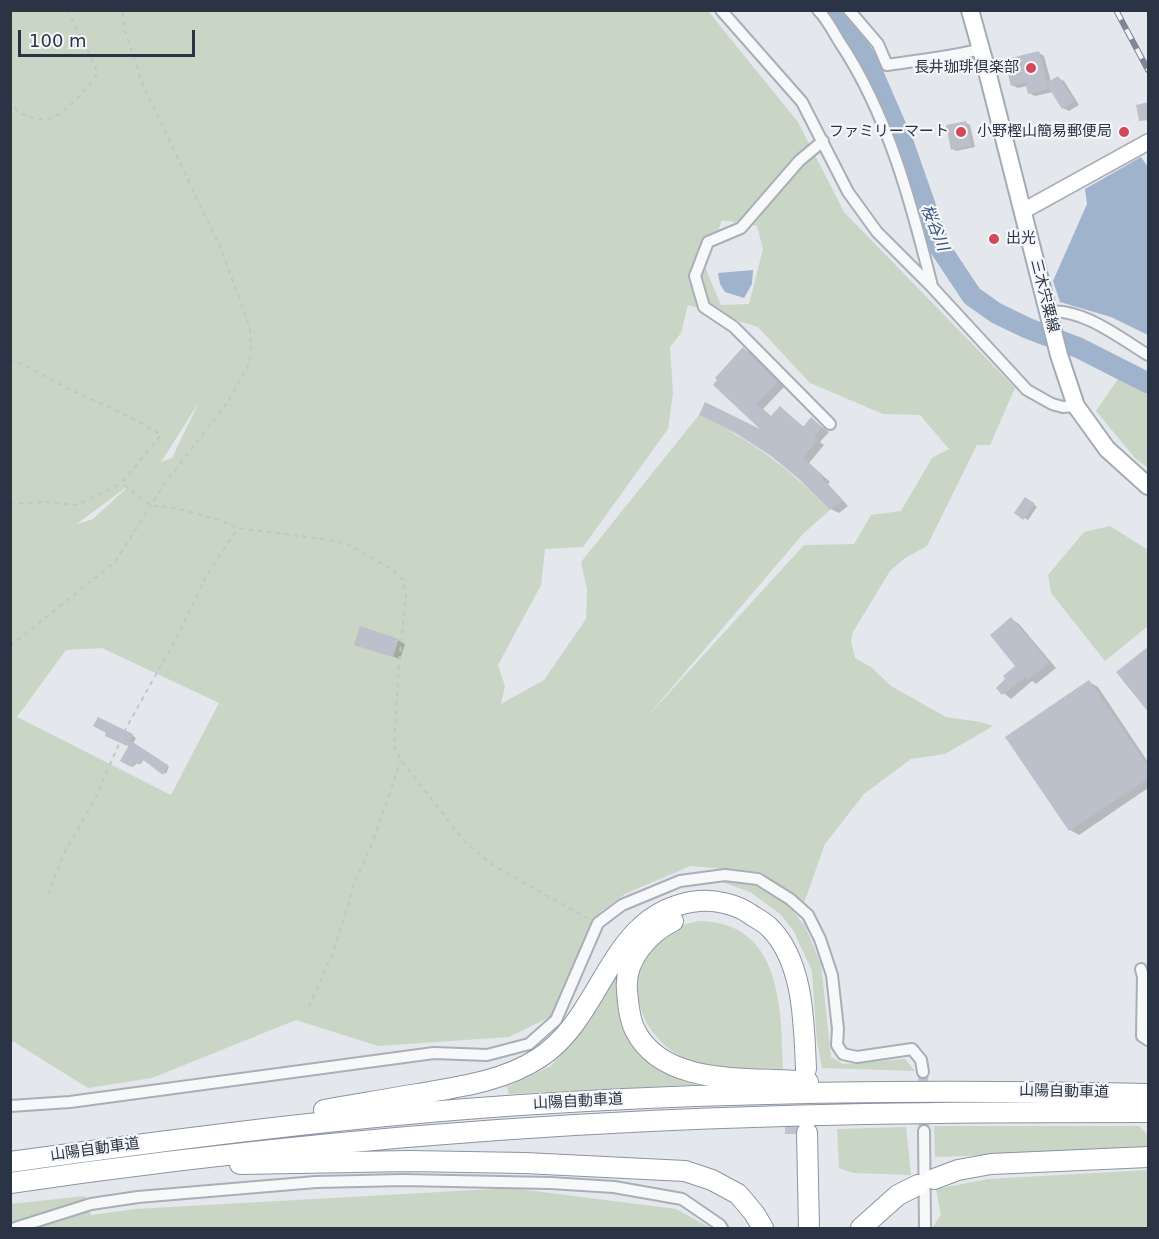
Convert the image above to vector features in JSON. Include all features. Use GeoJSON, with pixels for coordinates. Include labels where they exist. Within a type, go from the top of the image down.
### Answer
{"type":"FeatureCollection","features":[{"type":"Feature","properties":{"kind":"highway"},"geometry":{"type":"LineString","coordinates":[[85,1151],[426,1093],[474,1084],[518,1070],[541,1057],[565,1036],[622,947],[641,926],[658,913],[684,903],[710,900],[742,908],[769,927],[793,967],[803,1006],[801,1070],[793,1014],[783,976],[772,952],[758,935],[741,922],[716,913],[696,913],[678,918],[660,928],[645,940],[631,967],[627,984],[629,1008],[636,1031],[654,1054],[682,1070],[717,1077],[803,1082],[888,1092]]}},
{"type":"Feature","properties":{"kind":"highway","name":"山陽自動車道"},"geometry":{"type":"LineString","coordinates":[[10,1162],[293,1124],[467,1109],[643,1098],[888,1092],[1149,1094]]}},
{"type":"Feature","properties":{"kind":"highway","name":"山陽自動車道"},"geometry":{"type":"LineString","coordinates":[[10,1183],[297,1146],[646,1121],[751,1116],[1149,1112]]}},
{"type":"Feature","properties":{"kind":"highway"},"geometry":{"type":"LineString","coordinates":[[796,1228],[801,1134],[809,1228]]}},
{"type":"Feature","properties":{"kind":"highway"},"geometry":{"type":"LineString","coordinates":[[201,1157],[246,1165],[324,1161],[409,1161],[525,1163],[685,1171],[712,1180],[738,1194],[763,1228]]}},
{"type":"Feature","properties":{"kind":"highway"},"geometry":{"type":"LineString","coordinates":[[861,1228],[898,1195],[958,1170],[991,1164],[1144,1157]]}},
{"type":"Feature","properties":{"kind":"main road","name":"三木宍粟線"},"geometry":{"type":"LineString","coordinates":[[970,10],[1059,355],[1076,406],[1107,449],[1149,486]]}},
{"type":"Feature","properties":{"kind":"street"},"geometry":{"type":"LineString","coordinates":[[721,10],[802,102],[848,192],[877,232],[932,287],[1027,390],[1052,404],[1063,407],[1076,406]]}},
{"type":"Feature","properties":{"kind":"street"},"geometry":{"type":"LineString","coordinates":[[818,10],[855,64],[871,96],[910,198],[932,287]]}},
{"type":"Feature","properties":{"kind":"street"},"geometry":{"type":"LineString","coordinates":[[849,10],[878,44],[887,65],[940,56],[950,57],[981,49]]}},
{"type":"Feature","properties":{"kind":"street"},"geometry":{"type":"LineString","coordinates":[[823,141],[799,161],[741,228],[708,242],[695,276],[704,307],[734,327],[830,424]]}},
{"type":"Feature","properties":{"kind":"street"},"geometry":{"type":"LineString","coordinates":[[1023,211],[1149,142]]}},
{"type":"Feature","properties":{"kind":"street"},"geometry":{"type":"LineString","coordinates":[[1049,316],[1060,310],[1077,314],[1149,355]]}},
{"type":"Feature","properties":{"kind":"street"},"geometry":{"type":"LineString","coordinates":[[10,1106],[70,1102],[434,1053],[487,1055],[529,1044],[556,1020],[598,924],[622,905],[680,881],[725,875],[758,879],[790,899],[807,915],[820,939],[832,975],[838,1029],[837,1045],[843,1054],[857,1057],[912,1049],[921,1060],[923,1072]]}},
{"type":"Feature","properties":{"kind":"street"},"geometry":{"type":"LineString","coordinates":[[1141,969],[1143,977],[1142,1036],[1149,1040]]}},
{"type":"Feature","properties":{"kind":"street"},"geometry":{"type":"LineString","coordinates":[[924,1131],[925,1228]]}},
{"type":"Feature","properties":{"kind":"street"},"geometry":{"type":"LineString","coordinates":[[15,1228],[91,1204],[138,1197],[316,1182],[403,1180],[550,1183],[614,1187],[682,1199],[722,1228]]}},
{"type":"Feature","properties":{"kind":"path"},"geometry":{"type":"LineString","coordinates":[[10,100],[15,109],[28,116],[42,119],[52,118],[92,83],[97,74],[68,10]]}},
{"type":"Feature","properties":{"kind":"path"},"geometry":{"type":"LineString","coordinates":[[10,646],[115,562],[150,505],[227,403],[248,366],[251,352],[250,328],[221,249],[142,83],[125,30],[122,10]]}},
{"type":"Feature","properties":{"kind":"path"},"geometry":{"type":"LineString","coordinates":[[10,359],[29,366],[62,386],[135,418],[161,435],[122,483],[76,505],[46,502],[10,504]]}},
{"type":"Feature","properties":{"kind":"path"},"geometry":{"type":"LineString","coordinates":[[122,483],[150,505],[175,508],[217,519],[238,528],[348,544],[393,570],[403,580],[406,596],[394,746],[401,760],[465,842],[494,866],[598,924]]}},
{"type":"Feature","properties":{"kind":"path"},"geometry":{"type":"LineString","coordinates":[[48,895],[64,853],[95,799],[125,730],[178,635],[205,578],[238,528]]}},
{"type":"Feature","properties":{"kind":"path"},"geometry":{"type":"LineString","coordinates":[[309,1007],[333,952],[353,885],[372,844],[401,760]]}},
{"type":"Feature","properties":{"kind":"green space"},"geometry":{"type":"Polygon","coordinates":[[[10,11],[708,11],[798,122],[844,212],[1015,388],[990,445],[977,445],[927,546],[905,558],[890,571],[853,632],[851,641],[855,658],[871,667],[891,686],[946,717],[993,726],[945,754],[911,759],[864,794],[825,844],[804,903],[761,872],[690,866],[625,894],[600,912],[550,1017],[509,1037],[378,1046],[296,1020],[152,1078],[88,1088],[11,1042],[10,11]],[[722,220],[705,267],[721,305],[749,304],[763,249],[757,226],[722,220]],[[688,305],[681,333],[670,347],[673,393],[668,429],[583,547],[545,549],[541,585],[498,665],[505,686],[501,704],[544,680],[586,619],[587,590],[581,562],[699,415],[769,456],[830,510],[803,534],[646,718],[804,545],[854,544],[871,515],[901,511],[932,458],[949,449],[920,415],[883,414],[810,383],[758,327],[688,305]],[[199,402],[160,462],[172,458],[199,402]],[[132,483],[78,523],[93,519],[132,483]],[[102,648],[66,650],[17,717],[171,795],[219,703],[102,648]]]}},
{"type":"Feature","properties":{"kind":"green space"},"geometry":{"type":"Polygon","coordinates":[[[1120,376],[1148,391],[1148,468],[1135,458],[1096,411],[1120,376]]]}},
{"type":"Feature","properties":{"kind":"green space"},"geometry":{"type":"Polygon","coordinates":[[[1110,526],[1148,550],[1148,626],[1105,661],[1051,593],[1048,575],[1084,532],[1110,526]]]}},
{"type":"Feature","properties":{"kind":"green space"},"geometry":{"type":"Polygon","coordinates":[[[719,881],[752,884],[789,906],[805,926],[821,964],[831,1057],[843,1064],[905,1059],[915,1071],[822,1068],[817,1042],[812,971],[793,930],[780,914],[750,892],[719,881]]]}},
{"type":"Feature","properties":{"kind":"green space"},"geometry":{"type":"Polygon","coordinates":[[[699,921],[726,925],[747,936],[762,952],[771,972],[777,996],[781,1020],[783,1069],[727,1068],[686,1059],[656,1037],[644,1018],[638,997],[639,977],[645,958],[657,941],[675,929],[699,921]]]}},
{"type":"Feature","properties":{"kind":"green space"},"geometry":{"type":"Polygon","coordinates":[[[626,951],[633,1040],[710,1084],[509,1094],[507,1087],[551,1066],[580,1033],[626,951]]]}},
{"type":"Feature","properties":{"kind":"green space"},"geometry":{"type":"Polygon","coordinates":[[[934,1126],[1139,1126],[1148,1135],[1148,1150],[935,1157],[934,1126]]]}},
{"type":"Feature","properties":{"kind":"green space"},"geometry":{"type":"Polygon","coordinates":[[[906,1127],[911,1175],[853,1173],[839,1168],[837,1129],[906,1127]]]}},
{"type":"Feature","properties":{"kind":"green space"},"geometry":{"type":"Polygon","coordinates":[[[1148,1170],[1148,1228],[932,1228],[941,1215],[936,1189],[988,1179],[1148,1170]]]}},
{"type":"Feature","properties":{"kind":"green space"},"geometry":{"type":"Polygon","coordinates":[[[511,1188],[676,1209],[711,1228],[11,1228],[10,1204],[85,1196],[91,1215],[135,1209],[511,1188]]]}},
{"type":"Feature","properties":{"kind":"water"},"geometry":{"type":"Polygon","coordinates":[[[1141,157],[1148,167],[1148,335],[1111,317],[1060,302],[1053,281],[1087,204],[1085,189],[1141,157]]]}},
{"type":"Feature","properties":{"kind":"water"},"geometry":{"type":"Polygon","coordinates":[[[753,270],[752,284],[744,298],[725,292],[720,284],[718,273],[753,270]]]}},
{"type":"Feature","properties":{"kind":"building"},"geometry":{"type":"Polygon","coordinates":[[[1039,51],[1047,83],[1058,76],[1074,101],[1062,109],[1047,85],[1048,89],[1028,94],[1025,82],[1011,86],[1007,70],[1014,69],[1011,58],[1039,51]]]}},
{"type":"Feature","properties":{"kind":"building"},"geometry":{"type":"Polygon","coordinates":[[[1149,102],[1149,120],[1139,121],[1136,105],[1149,102]]]}},
{"type":"Feature","properties":{"kind":"building"},"geometry":{"type":"Polygon","coordinates":[[[966,121],[971,146],[951,150],[946,125],[966,121]]]}},
{"type":"Feature","properties":{"kind":"building"},"geometry":{"type":"Polygon","coordinates":[[[743,347],[777,382],[756,404],[770,417],[780,406],[803,427],[811,417],[822,427],[814,437],[817,440],[803,458],[823,477],[822,479],[842,501],[830,510],[800,480],[771,456],[737,434],[699,415],[705,402],[760,429],[713,385],[717,380],[715,378],[743,347]]]}},
{"type":"Feature","properties":{"kind":"building"},"geometry":{"type":"Polygon","coordinates":[[[1025,497],[1035,504],[1023,520],[1014,513],[1025,497]]]}},
{"type":"Feature","properties":{"kind":"building"},"geometry":{"type":"Polygon","coordinates":[[[1011,617],[1049,663],[1027,680],[1025,677],[1002,695],[996,688],[1005,679],[1003,676],[1015,666],[990,635],[1011,617]]]}},
{"type":"Feature","properties":{"kind":"building"},"geometry":{"type":"Polygon","coordinates":[[[360,626],[399,639],[393,657],[354,645],[360,626]]]}},
{"type":"Feature","properties":{"kind":"building"},"geometry":{"type":"Polygon","coordinates":[[[1149,646],[1149,713],[1116,672],[1149,646]]]}},
{"type":"Feature","properties":{"kind":"building"},"geometry":{"type":"Polygon","coordinates":[[[1089,680],[1149,768],[1149,778],[1069,831],[1005,737],[1089,680]]]}},
{"type":"Feature","properties":{"kind":"building"},"geometry":{"type":"Polygon","coordinates":[[[98,717],[133,734],[127,746],[105,736],[106,733],[93,726],[98,717]]]}},
{"type":"Feature","properties":{"kind":"building"},"geometry":{"type":"Polygon","coordinates":[[[131,741],[168,765],[163,775],[142,759],[139,765],[135,762],[131,767],[120,761],[131,741]]]}},
{"type":"Feature","properties":{"kind":"waterway","name":"桜谷川"},"geometry":{"type":"LineString","coordinates":[[834,10],[867,60],[904,145],[940,248],[972,296],[996,313],[1079,348],[1148,383]]}},
{"type":"Feature","properties":{"kind":"tunnel"},"geometry":{"type":"LineString","coordinates":[[795,1070],[795,1134]]}},
{"type":"Feature","properties":{"kind":"tunnel"},"geometry":{"type":"LineString","coordinates":[[923,1072],[924,1131]]}},
{"type":"Feature","properties":{"kind":"railway"},"geometry":{"type":"LineString","coordinates":[[1116,10],[1148,70]]}},
{"type":"Feature","properties":{"kind":"place","name":"長井珈琲倶楽部"},"geometry":{"type":"Point","coordinates":[1031,68]}},
{"type":"Feature","properties":{"kind":"place","name":"ファミリーマート"},"geometry":{"type":"Point","coordinates":[961,132]}},
{"type":"Feature","properties":{"kind":"place","name":"小野樫山簡易郵便局"},"geometry":{"type":"Point","coordinates":[1124,132]}},
{"type":"Feature","properties":{"kind":"place","name":"出光"},"geometry":{"type":"Point","coordinates":[994,239]}}]}
